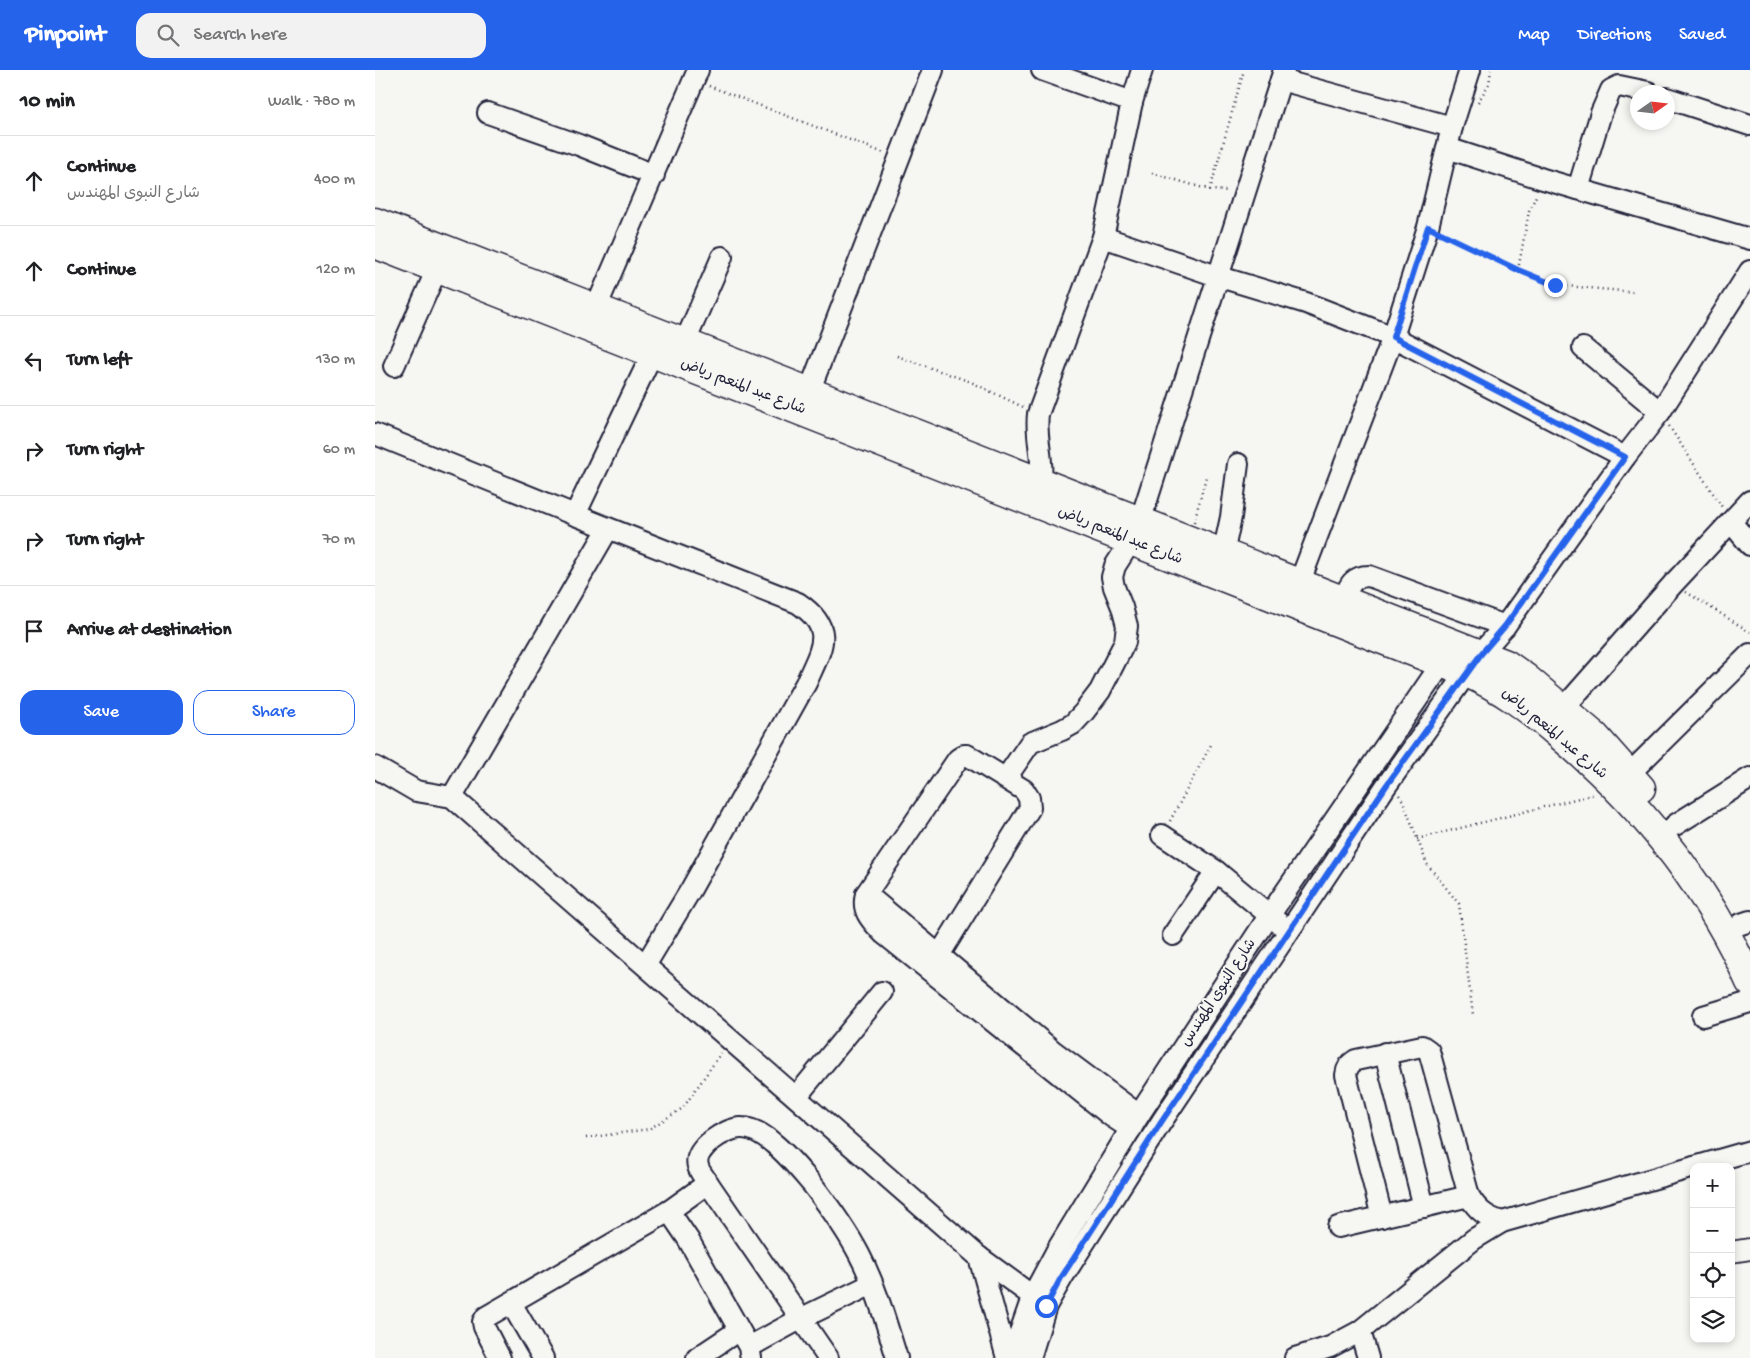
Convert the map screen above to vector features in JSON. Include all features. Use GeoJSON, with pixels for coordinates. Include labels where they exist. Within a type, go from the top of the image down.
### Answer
{"type":"FeatureCollection","features":[{"type":"Feature","properties":{"kind":"highway","name":"شارع عبد المنعم رياض"},"geometry":{"type":"LineString","coordinates":[[375,222],[441,259],[667,342]]}},
{"type":"Feature","properties":{"kind":"highway","name":"شارع عبد المنعم رياض"},"geometry":{"type":"LineString","coordinates":[[375,244],[441,259],[596,308],[741,376],[1219,564],[1462,658],[1507,664],[1595,736],[1658,833],[1699,888],[1724,929],[1750,982]]}},
{"type":"Feature","properties":{"kind":"highway","name":"شارع عبد المنعم رياض"},"geometry":{"type":"LineString","coordinates":[[741,376],[809,392],[1041,483],[1136,531],[1189,540],[1219,564],[1299,584],[1343,600],[1462,658],[1583,755],[1623,781],[1675,825],[1720,887],[1747,929]]}},
{"type":"Feature","properties":{"kind":"street"},"geometry":{"type":"LineString","coordinates":[[809,392],[933,70]]}},
{"type":"Feature","properties":{"kind":"street"},"geometry":{"type":"LineString","coordinates":[[1041,70],[1132,102]]}},
{"type":"Feature","properties":{"kind":"street"},"geometry":{"type":"LineString","coordinates":[[1041,483],[1043,470],[1037,433],[1037,414],[1103,237],[1132,102],[1142,70]]}},
{"type":"Feature","properties":{"kind":"street"},"geometry":{"type":"LineString","coordinates":[[1299,584],[1393,337],[1428,227],[1451,127],[1470,70]]}},
{"type":"Feature","properties":{"kind":"street"},"geometry":{"type":"LineString","coordinates":[[596,308],[696,75]]}},
{"type":"Feature","properties":{"kind":"street"},"geometry":{"type":"LineString","coordinates":[[1006,778],[1030,742],[1062,730],[1078,718],[1100,690],[1125,642],[1127,626],[1122,607],[1113,586],[1113,571],[1136,531],[1283,75],[1451,127]]}},
{"type":"Feature","properties":{"kind":"street"},"geometry":{"type":"LineString","coordinates":[[1578,189],[1601,113],[1611,90],[1619,86],[1630,88]]}},
{"type":"Feature","properties":{"kind":"street"},"geometry":{"type":"LineString","coordinates":[[1675,101],[1750,125]]}},
{"type":"Feature","properties":{"kind":"street"},"geometry":{"type":"LineString","coordinates":[[488,113],[579,145],[654,175]]}},
{"type":"Feature","properties":{"kind":"street"},"geometry":{"type":"LineString","coordinates":[[1447,148],[1543,179],[1750,239]]}},
{"type":"Feature","properties":{"kind":"street"},"geometry":{"type":"LineString","coordinates":[[1103,237],[1219,277],[1306,303],[1393,337],[1625,457]]}},
{"type":"Feature","properties":{"kind":"street"},"geometry":{"type":"LineString","coordinates":[[575,515],[667,342],[722,256]]}},
{"type":"Feature","properties":{"kind":"street"},"geometry":{"type":"LineString","coordinates":[[394,366],[441,259]]}},
{"type":"Feature","properties":{"kind":"street"},"geometry":{"type":"LineString","coordinates":[[1462,658],[1505,626],[1625,457],[1660,412],[1750,271]]}},
{"type":"Feature","properties":{"kind":"street"},"geometry":{"type":"LineString","coordinates":[[1583,348],[1660,412]]}},
{"type":"Feature","properties":{"kind":"street"},"geometry":{"type":"LineString","coordinates":[[375,434],[798,603],[814,616],[820,624],[822,631],[821,648],[807,683],[690,891],[645,964]]}},
{"type":"Feature","properties":{"kind":"street"},"geometry":{"type":"LineString","coordinates":[[1219,564],[1231,517],[1238,464]]}},
{"type":"Feature","properties":{"kind":"street"},"geometry":{"type":"LineString","coordinates":[[1563,709],[1673,584],[1750,501]]}},
{"type":"Feature","properties":{"kind":"street"},"geometry":{"type":"LineString","coordinates":[[1731,522],[1750,545]]}},
{"type":"Feature","properties":{"kind":"street"},"geometry":{"type":"LineString","coordinates":[[453,798],[608,528]]}},
{"type":"Feature","properties":{"kind":"street"},"geometry":{"type":"LineString","coordinates":[[1343,600],[1348,587],[1354,579],[1369,576],[1505,626]]}},
{"type":"Feature","properties":{"kind":"street"},"geometry":{"type":"LineString","coordinates":[[1623,781],[1750,654]]}},
{"type":"Feature","properties":{"kind":"street","name":"شارع النبوى المهندس"},"geometry":{"type":"LineString","coordinates":[[1030,1358],[1039,1300],[1061,1278],[1162,1121],[1386,786],[1462,658]]}},
{"type":"Feature","properties":{"kind":"street","name":"شارع النبوى المهندس"},"geometry":{"type":"LineString","coordinates":[[1011,1358],[1039,1300],[1057,1250],[1138,1118],[1269,916],[1462,658]]}},
{"type":"Feature","properties":{"kind":"street"},"geometry":{"type":"LineString","coordinates":[[935,963],[1031,803],[1024,790],[967,755],[961,757],[866,894],[864,907],[872,922],[884,934],[935,963],[1019,1032],[1052,1050],[1138,1118],[1162,1121]]}},
{"type":"Feature","properties":{"kind":"street"},"geometry":{"type":"LineString","coordinates":[[375,767],[417,791],[453,798],[979,1256],[1039,1300]]}},
{"type":"Feature","properties":{"kind":"street"},"geometry":{"type":"LineString","coordinates":[[1675,825],[1750,778]]}},
{"type":"Feature","properties":{"kind":"street"},"geometry":{"type":"LineString","coordinates":[[1162,835],[1216,871],[1289,932]]}},
{"type":"Feature","properties":{"kind":"street"},"geometry":{"type":"LineString","coordinates":[[1173,935],[1216,871]]}},
{"type":"Feature","properties":{"kind":"street"},"geometry":{"type":"LineString","coordinates":[[797,1096],[882,992]]}},
{"type":"Feature","properties":{"kind":"street"},"geometry":{"type":"LineString","coordinates":[[1703,1016],[1750,1002]]}},
{"type":"Feature","properties":{"kind":"street"},"geometry":{"type":"LineString","coordinates":[[1382,1217],[1346,1076],[1348,1066],[1352,1062],[1385,1053],[1422,1046],[1429,1051],[1469,1196],[1482,1213],[1491,1219],[1501,1222]]}},
{"type":"Feature","properties":{"kind":"street"},"geometry":{"type":"LineString","coordinates":[[1385,1053],[1424,1207]]}},
{"type":"Feature","properties":{"kind":"street"},"geometry":{"type":"LineString","coordinates":[[828,1358],[697,1167],[699,1155],[706,1146],[715,1138],[735,1128],[753,1130],[773,1142],[799,1168],[844,1228],[860,1255],[872,1284],[897,1358]]}},
{"type":"Feature","properties":{"kind":"street"},"geometry":{"type":"LineString","coordinates":[[1708,1163],[1750,1151]]}},
{"type":"Feature","properties":{"kind":"street"},"geometry":{"type":"LineString","coordinates":[[1295,1358],[1330,1347],[1360,1331],[1474,1239],[1501,1222],[1690,1168]]}},
{"type":"Feature","properties":{"kind":"street"},"geometry":{"type":"LineString","coordinates":[[1099,1180],[1117,1192]]}},
{"type":"Feature","properties":{"kind":"street"},"geometry":{"type":"LineString","coordinates":[[500,1358],[484,1327],[483,1322],[490,1314],[669,1210],[708,1183]]}},
{"type":"Feature","properties":{"kind":"street"},"geometry":{"type":"LineString","coordinates":[[1338,1227],[1469,1196]]}},
{"type":"Feature","properties":{"kind":"street"},"geometry":{"type":"LineString","coordinates":[[669,1210],[688,1239],[750,1353],[802,1318],[872,1284]]}},
{"type":"Feature","properties":{"kind":"street"},"geometry":{"type":"LineString","coordinates":[[1735,1251],[1750,1249]]}},
{"type":"Feature","properties":{"kind":"street"},"geometry":{"type":"LineString","coordinates":[[979,1256],[1007,1358]]}},
{"type":"Feature","properties":{"kind":"street"},"geometry":{"type":"LineString","coordinates":[[511,1303],[543,1358]]}},
{"type":"Feature","properties":{"kind":"street"},"geometry":{"type":"LineString","coordinates":[[697,1358],[739,1330]]}},
{"type":"Feature","properties":{"kind":"street"},"geometry":{"type":"LineString","coordinates":[[1360,1331],[1368,1358]]}},
{"type":"Feature","properties":{"kind":"path"},"geometry":{"type":"LineString","coordinates":[[1210,190],[1244,70]]}},
{"type":"Feature","properties":{"kind":"path"},"geometry":{"type":"LineString","coordinates":[[696,75],[899,159]]}},
{"type":"Feature","properties":{"kind":"path"},"geometry":{"type":"LineString","coordinates":[[1152,173],[1210,190],[1245,192]]}},
{"type":"Feature","properties":{"kind":"path"},"geometry":{"type":"LineString","coordinates":[[1518,270],[1529,212],[1543,179]]}},
{"type":"Feature","properties":{"kind":"path"},"geometry":{"type":"LineString","coordinates":[[1428,227],[1518,270],[1555,285],[1634,292]]}},
{"type":"Feature","properties":{"kind":"path"},"geometry":{"type":"LineString","coordinates":[[897,356],[971,382],[1037,414]]}},
{"type":"Feature","properties":{"kind":"path"},"geometry":{"type":"LineString","coordinates":[[1660,412],[1731,522]]}},
{"type":"Feature","properties":{"kind":"path"},"geometry":{"type":"LineString","coordinates":[[1189,540],[1206,477]]}},
{"type":"Feature","properties":{"kind":"path"},"geometry":{"type":"LineString","coordinates":[[1673,584],[1750,632]]}},
{"type":"Feature","properties":{"kind":"path"},"geometry":{"type":"LineString","coordinates":[[1162,835],[1212,743]]}},
{"type":"Feature","properties":{"kind":"path"},"geometry":{"type":"LineString","coordinates":[[1417,839],[1623,781]]}},
{"type":"Feature","properties":{"kind":"path"},"geometry":{"type":"LineString","coordinates":[[1386,786],[1403,801],[1427,864],[1459,904],[1473,1015]]}},
{"type":"Feature","properties":{"kind":"path"},"geometry":{"type":"LineString","coordinates":[[586,1138],[649,1129],[683,1108],[731,1040]]}},
{"type":"Feature","properties":{"kind":"route"},"geometry":{"type":"LineString","coordinates":[[1046,1306],[1061,1278],[1162,1121],[1386,786],[1481,654],[1505,626],[1625,457],[1393,337],[1428,227],[1518,270],[1555,285]]}}]}
